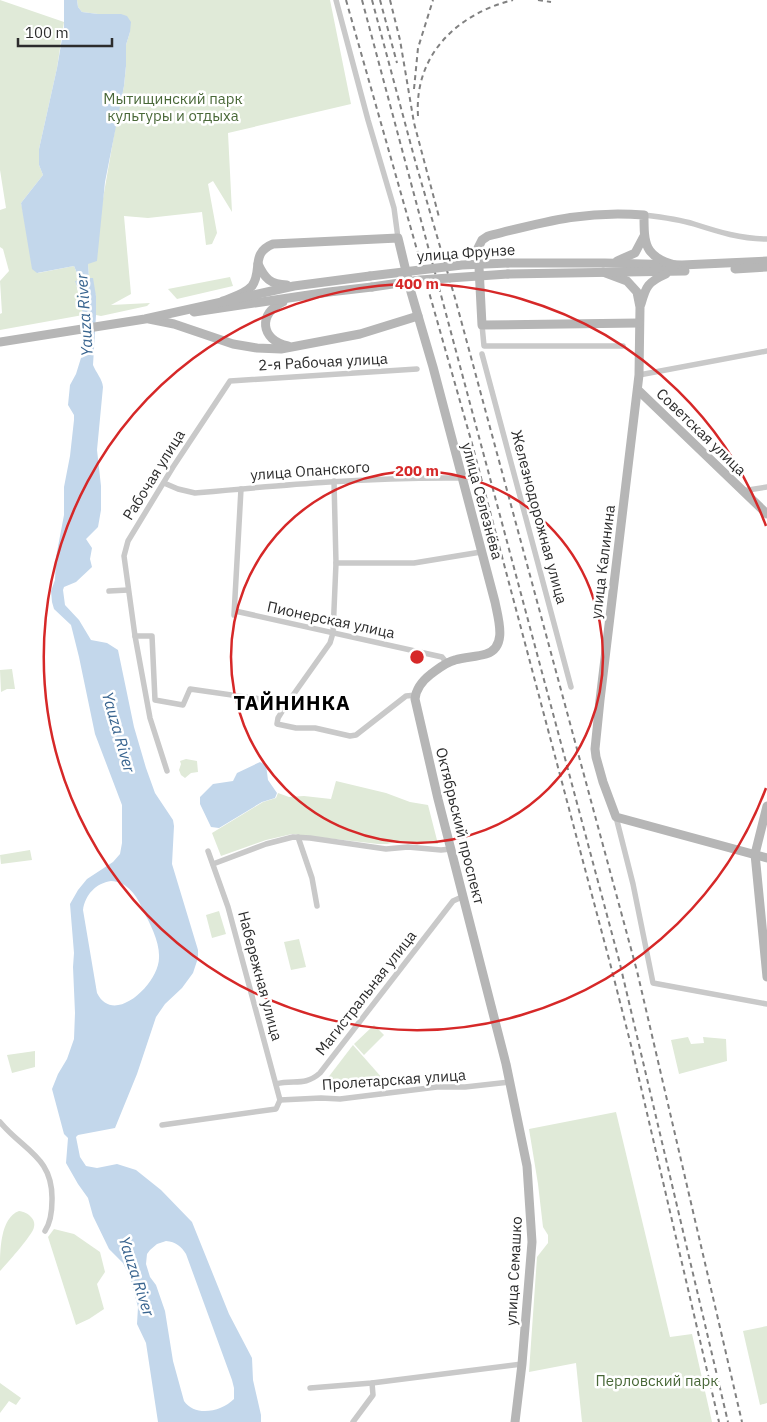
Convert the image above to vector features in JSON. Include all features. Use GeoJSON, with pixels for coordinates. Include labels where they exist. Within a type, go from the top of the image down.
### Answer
{"type":"FeatureCollection","features":[{"type":"Feature","properties":{"kind":"main road"},"geometry":{"type":"LineString","coordinates":[[639,323],[482,325],[478,248],[486,236],[551,220],[601,213],[644,214],[646,246],[653,256],[674,268],[650,282],[644,291],[640,307]]}},
{"type":"Feature","properties":{"kind":"main road"},"geometry":{"type":"LineString","coordinates":[[604,267],[631,256],[639,248],[644,236]]}},
{"type":"Feature","properties":{"kind":"main road"},"geometry":{"type":"LineString","coordinates":[[223,301],[244,293],[252,286],[256,278],[262,252],[273,244],[398,238]]}},
{"type":"Feature","properties":{"kind":"main road","name":"улица Селезнёва"},"geometry":{"type":"LineString","coordinates":[[398,238],[499,621],[499,642],[492,651],[447,663]]}},
{"type":"Feature","properties":{"kind":"main road","name":"улица Фрунзе"},"geometry":{"type":"LineString","coordinates":[[674,268],[767,261]]}},
{"type":"Feature","properties":{"kind":"main road","name":"улица Фрунзе"},"geometry":{"type":"LineString","coordinates":[[0,342],[145,319],[294,286],[462,265],[508,263],[604,267],[767,267]]}},
{"type":"Feature","properties":{"kind":"main road"},"geometry":{"type":"LineString","coordinates":[[258,264],[263,275],[269,281],[294,286]]}},
{"type":"Feature","properties":{"kind":"main road"},"geometry":{"type":"LineString","coordinates":[[604,267],[631,283],[637,292],[640,307]]}},
{"type":"Feature","properties":{"kind":"main road","name":"улица Фрунзе"},"geometry":{"type":"LineString","coordinates":[[171,313],[217,310],[294,297],[428,279],[604,267]]}},
{"type":"Feature","properties":{"kind":"main road"},"geometry":{"type":"LineString","coordinates":[[293,347],[279,344],[272,338],[267,331],[266,322],[268,314],[274,307],[294,297]]}},
{"type":"Feature","properties":{"kind":"main road","name":"улица Калинина"},"geometry":{"type":"LineString","coordinates":[[616,817],[603,782],[595,749],[640,375],[640,307]]}},
{"type":"Feature","properties":{"kind":"main road"},"geometry":{"type":"LineString","coordinates":[[145,319],[174,324],[233,344],[281,349],[360,334],[418,316]]}},
{"type":"Feature","properties":{"kind":"main road","name":"Советская улица"},"geometry":{"type":"LineString","coordinates":[[638,390],[767,514]]}},
{"type":"Feature","properties":{"kind":"main road"},"geometry":{"type":"LineString","coordinates":[[416,695],[422,681],[447,663]]}},
{"type":"Feature","properties":{"kind":"main road","name":"Октябрьский проспект"},"geometry":{"type":"LineString","coordinates":[[416,695],[417,711],[506,1064]]}},
{"type":"Feature","properties":{"kind":"main road"},"geometry":{"type":"LineString","coordinates":[[767,806],[755,854],[764,917],[767,977]]}},
{"type":"Feature","properties":{"kind":"main road"},"geometry":{"type":"LineString","coordinates":[[616,817],[767,858]]}},
{"type":"Feature","properties":{"kind":"main road","name":"улица Семашко"},"geometry":{"type":"LineString","coordinates":[[506,1064],[527,1166],[532,1225],[522,1364],[515,1422]]}},
{"type":"Feature","properties":{"kind":"street"},"geometry":{"type":"LineString","coordinates":[[336,0],[394,208],[398,238]]}},
{"type":"Feature","properties":{"kind":"street"},"geometry":{"type":"LineString","coordinates":[[644,214],[693,224],[731,235],[767,239]]}},
{"type":"Feature","properties":{"kind":"street"},"geometry":{"type":"LineString","coordinates":[[482,325],[484,346],[623,346]]}},
{"type":"Feature","properties":{"kind":"street"},"geometry":{"type":"LineString","coordinates":[[640,375],[767,351]]}},
{"type":"Feature","properties":{"kind":"street","name":"Железнодорожная улица"},"geometry":{"type":"LineString","coordinates":[[482,354],[571,687]]}},
{"type":"Feature","properties":{"kind":"street","name":"2-я Рабочая улица"},"geometry":{"type":"LineString","coordinates":[[230,381],[417,369]]}},
{"type":"Feature","properties":{"kind":"street","name":"Рабочая улица"},"geometry":{"type":"LineString","coordinates":[[128,590],[124,566],[126,547],[164,483],[230,381]]}},
{"type":"Feature","properties":{"kind":"street","name":"улица Опанского"},"geometry":{"type":"LineString","coordinates":[[164,483],[178,490],[195,493],[334,481],[461,478]]}},
{"type":"Feature","properties":{"kind":"street"},"geometry":{"type":"LineString","coordinates":[[334,481],[336,563],[333,633],[330,643],[278,718],[277,724],[296,728],[315,728],[353,736],[406,696],[416,695]]}},
{"type":"Feature","properties":{"kind":"street"},"geometry":{"type":"LineString","coordinates":[[742,491],[767,486]]}},
{"type":"Feature","properties":{"kind":"street","name":"Пионерская улица"},"geometry":{"type":"LineString","coordinates":[[241,489],[235,613],[442,657],[447,663]]}},
{"type":"Feature","properties":{"kind":"street"},"geometry":{"type":"LineString","coordinates":[[336,563],[414,563],[481,552]]}},
{"type":"Feature","properties":{"kind":"street"},"geometry":{"type":"LineString","coordinates":[[109,591],[128,590],[150,718],[167,771]]}},
{"type":"Feature","properties":{"kind":"street"},"geometry":{"type":"LineString","coordinates":[[135,636],[152,636],[155,700],[182,705],[190,689],[267,700],[286,706]]}},
{"type":"Feature","properties":{"kind":"street"},"geometry":{"type":"LineString","coordinates":[[616,817],[633,884],[652,982],[767,1004]]}},
{"type":"Feature","properties":{"kind":"street"},"geometry":{"type":"LineString","coordinates":[[213,864],[266,844],[286,838],[298,837],[386,849],[408,846],[441,850],[451,849]]}},
{"type":"Feature","properties":{"kind":"street"},"geometry":{"type":"LineString","coordinates":[[298,837],[312,878],[317,906]]}},
{"type":"Feature","properties":{"kind":"street","name":"Набережная улица"},"geometry":{"type":"LineString","coordinates":[[208,850],[228,907],[280,1100]]}},
{"type":"Feature","properties":{"kind":"street","name":"Магистральная улица"},"geometry":{"type":"LineString","coordinates":[[276,1084],[288,1082],[303,1083],[320,1073],[453,901],[464,896]]}},
{"type":"Feature","properties":{"kind":"street","name":"Пролетарская улица"},"geometry":{"type":"LineString","coordinates":[[280,1100],[340,1099],[437,1087],[465,1087],[510,1082]]}},
{"type":"Feature","properties":{"kind":"street"},"geometry":{"type":"LineString","coordinates":[[162,1125],[276,1109],[280,1100]]}},
{"type":"Feature","properties":{"kind":"street"},"geometry":{"type":"LineString","coordinates":[[0,1122],[40,1160],[50,1178],[52,1211],[45,1230]]}},
{"type":"Feature","properties":{"kind":"street"},"geometry":{"type":"LineString","coordinates":[[310,1388],[372,1383],[522,1364]]}},
{"type":"Feature","properties":{"kind":"street"},"geometry":{"type":"LineString","coordinates":[[353,1422],[373,1395],[372,1383]]}},
{"type":"Feature","properties":{"kind":"green space"},"geometry":{"type":"Polygon","coordinates":[[[0,0],[64,22],[57,68],[39,149],[39,165],[43,175],[21,203],[38,273],[74,266],[80,280],[76,281],[83,315],[0,330],[0,314],[2,313],[0,281],[9,271],[3,249],[0,247],[0,210],[6,208],[0,170],[0,0]]]}},
{"type":"Feature","properties":{"kind":"green space","name":"Мытищинский парк культуры и отдыха"},"geometry":{"type":"Polygon","coordinates":[[[77,0],[330,0],[351,104],[228,133],[232,212],[213,181],[208,184],[217,233],[212,244],[206,245],[202,212],[148,218],[124,216],[131,294],[111,305],[150,303],[147,306],[101,316],[96,315],[96,296],[89,279],[88,264],[101,210],[124,86],[126,45],[130,32],[98,14],[82,12],[78,7],[77,0]]]}},
{"type":"Feature","properties":{"kind":"green space"},"geometry":{"type":"Polygon","coordinates":[[[230,277],[233,286],[177,299],[168,289],[230,277]]]}},
{"type":"Feature","properties":{"kind":"green space"},"geometry":{"type":"Polygon","coordinates":[[[12,669],[15,689],[7,689],[1,692],[0,670],[12,669]]]}},
{"type":"Feature","properties":{"kind":"green space"},"geometry":{"type":"Polygon","coordinates":[[[186,759],[197,761],[198,772],[191,773],[185,778],[179,770],[180,761],[186,759]]]}},
{"type":"Feature","properties":{"kind":"green space"},"geometry":{"type":"Polygon","coordinates":[[[336,781],[386,793],[410,802],[428,805],[438,844],[400,841],[378,844],[292,834],[266,840],[221,856],[212,833],[263,802],[276,798],[278,793],[289,797],[304,796],[331,799],[336,781]]]}},
{"type":"Feature","properties":{"kind":"green space"},"geometry":{"type":"Polygon","coordinates":[[[30,850],[32,860],[1,864],[0,855],[30,850]]]}},
{"type":"Feature","properties":{"kind":"green space"},"geometry":{"type":"Polygon","coordinates":[[[219,911],[226,934],[212,938],[206,915],[219,911]]]}},
{"type":"Feature","properties":{"kind":"green space"},"geometry":{"type":"Polygon","coordinates":[[[299,939],[306,967],[291,970],[284,942],[299,939]]]}},
{"type":"Feature","properties":{"kind":"green space"},"geometry":{"type":"Polygon","coordinates":[[[374,1025],[384,1035],[364,1055],[354,1044],[374,1025]]]}},
{"type":"Feature","properties":{"kind":"green space"},"geometry":{"type":"Polygon","coordinates":[[[688,1037],[691,1044],[704,1043],[703,1037],[726,1039],[727,1061],[679,1074],[671,1040],[688,1037]]]}},
{"type":"Feature","properties":{"kind":"green space"},"geometry":{"type":"Polygon","coordinates":[[[353,1045],[383,1079],[376,1086],[332,1091],[327,1079],[353,1045]]]}},
{"type":"Feature","properties":{"kind":"green space"},"geometry":{"type":"Polygon","coordinates":[[[35,1051],[35,1067],[12,1073],[7,1055],[35,1051]]]}},
{"type":"Feature","properties":{"kind":"green space","name":"Перловский парк"},"geometry":{"type":"Polygon","coordinates":[[[616,1112],[670,1337],[692,1334],[712,1422],[582,1422],[576,1363],[529,1372],[537,1257],[548,1243],[548,1235],[543,1227],[529,1129],[616,1112]]]}},
{"type":"Feature","properties":{"kind":"green space"},"geometry":{"type":"Polygon","coordinates":[[[19,1211],[31,1217],[34,1223],[33,1230],[0,1271],[2,1236],[8,1221],[19,1211]]]}},
{"type":"Feature","properties":{"kind":"green space"},"geometry":{"type":"Polygon","coordinates":[[[54,1229],[74,1234],[100,1252],[105,1272],[97,1284],[104,1309],[76,1325],[48,1237],[54,1229]]]}},
{"type":"Feature","properties":{"kind":"green space"},"geometry":{"type":"Polygon","coordinates":[[[767,1326],[767,1403],[760,1405],[743,1331],[767,1326]]]}},
{"type":"Feature","properties":{"kind":"green space"},"geometry":{"type":"Polygon","coordinates":[[[0,1383],[21,1398],[16,1405],[9,1401],[0,1413],[0,1383]]]}},
{"type":"Feature","properties":{"kind":"water","name":"Yauza River"},"geometry":{"type":"Polygon","coordinates":[[[64,0],[77,0],[78,7],[82,12],[121,14],[127,16],[131,22],[126,45],[124,86],[105,182],[97,261],[88,264],[89,278],[93,278],[96,296],[93,365],[103,387],[97,450],[101,486],[101,510],[98,527],[86,539],[92,548],[90,559],[92,567],[76,582],[64,587],[65,605],[79,620],[91,640],[107,643],[118,650],[134,727],[146,768],[155,793],[173,820],[172,864],[198,950],[198,958],[193,973],[156,1017],[137,1074],[115,1128],[76,1137],[80,1157],[86,1166],[97,1168],[117,1164],[136,1170],[161,1190],[192,1222],[229,1314],[252,1358],[253,1380],[261,1422],[158,1422],[146,1343],[137,1324],[138,1307],[130,1277],[123,1263],[109,1249],[93,1216],[88,1198],[66,1163],[68,1138],[64,1134],[52,1089],[67,1059],[74,1039],[74,953],[70,904],[87,879],[113,862],[120,854],[122,843],[122,805],[95,734],[71,625],[54,609],[51,591],[55,580],[56,557],[64,515],[64,487],[74,420],[74,415],[68,405],[70,385],[76,374],[85,345],[81,296],[75,281],[80,280],[74,266],[37,273],[32,269],[21,203],[43,175],[39,165],[39,149],[64,27],[64,0]],[[111,881],[101,884],[92,891],[86,899],[83,910],[97,993],[105,1002],[114,1005],[134,998],[144,989],[152,979],[157,968],[159,952],[151,927],[135,895],[122,884],[111,881]],[[166,1241],[157,1244],[150,1250],[147,1254],[146,1264],[165,1311],[173,1361],[184,1401],[189,1406],[201,1411],[215,1410],[234,1399],[232,1380],[186,1254],[178,1245],[166,1241]]]}},
{"type":"Feature","properties":{"kind":"water"},"geometry":{"type":"Polygon","coordinates":[[[260,762],[266,765],[268,780],[277,793],[275,798],[262,802],[219,828],[211,827],[200,804],[200,797],[213,784],[233,781],[237,773],[260,762]]]}},
{"type":"Feature","properties":{"kind":"railway"},"geometry":{"type":"LineString","coordinates":[[346,0],[471,440],[610,963],[633,1053],[719,1422]]}},
{"type":"Feature","properties":{"kind":"railway"},"geometry":{"type":"LineString","coordinates":[[362,0],[619,960],[728,1422]]}},
{"type":"Feature","properties":{"kind":"railway"},"geometry":{"type":"LineString","coordinates":[[372,0],[416,164],[455,298],[637,971],[742,1422]]}},
{"type":"Feature","properties":{"kind":"railway"},"geometry":{"type":"LineString","coordinates":[[380,0],[397,63]]}},
{"type":"Feature","properties":{"kind":"railway"},"geometry":{"type":"LineString","coordinates":[[390,0],[400,40],[414,123],[439,217]]}},
{"type":"Feature","properties":{"kind":"railway"},"geometry":{"type":"LineString","coordinates":[[414,89],[418,48],[433,0]]}},
{"type":"Feature","properties":{"kind":"railway"},"geometry":{"type":"LineString","coordinates":[[418,116],[419,94],[423,74],[443,40],[474,15],[513,0]]}},
{"type":"Feature","properties":{"kind":"railway"},"geometry":{"type":"LineString","coordinates":[[538,0],[551,2]]}},
{"type":"Feature","properties":{"kind":"district","name":"ТАЙНИНКА"},"geometry":{"type":"Point","coordinates":[292,703]}}]}
